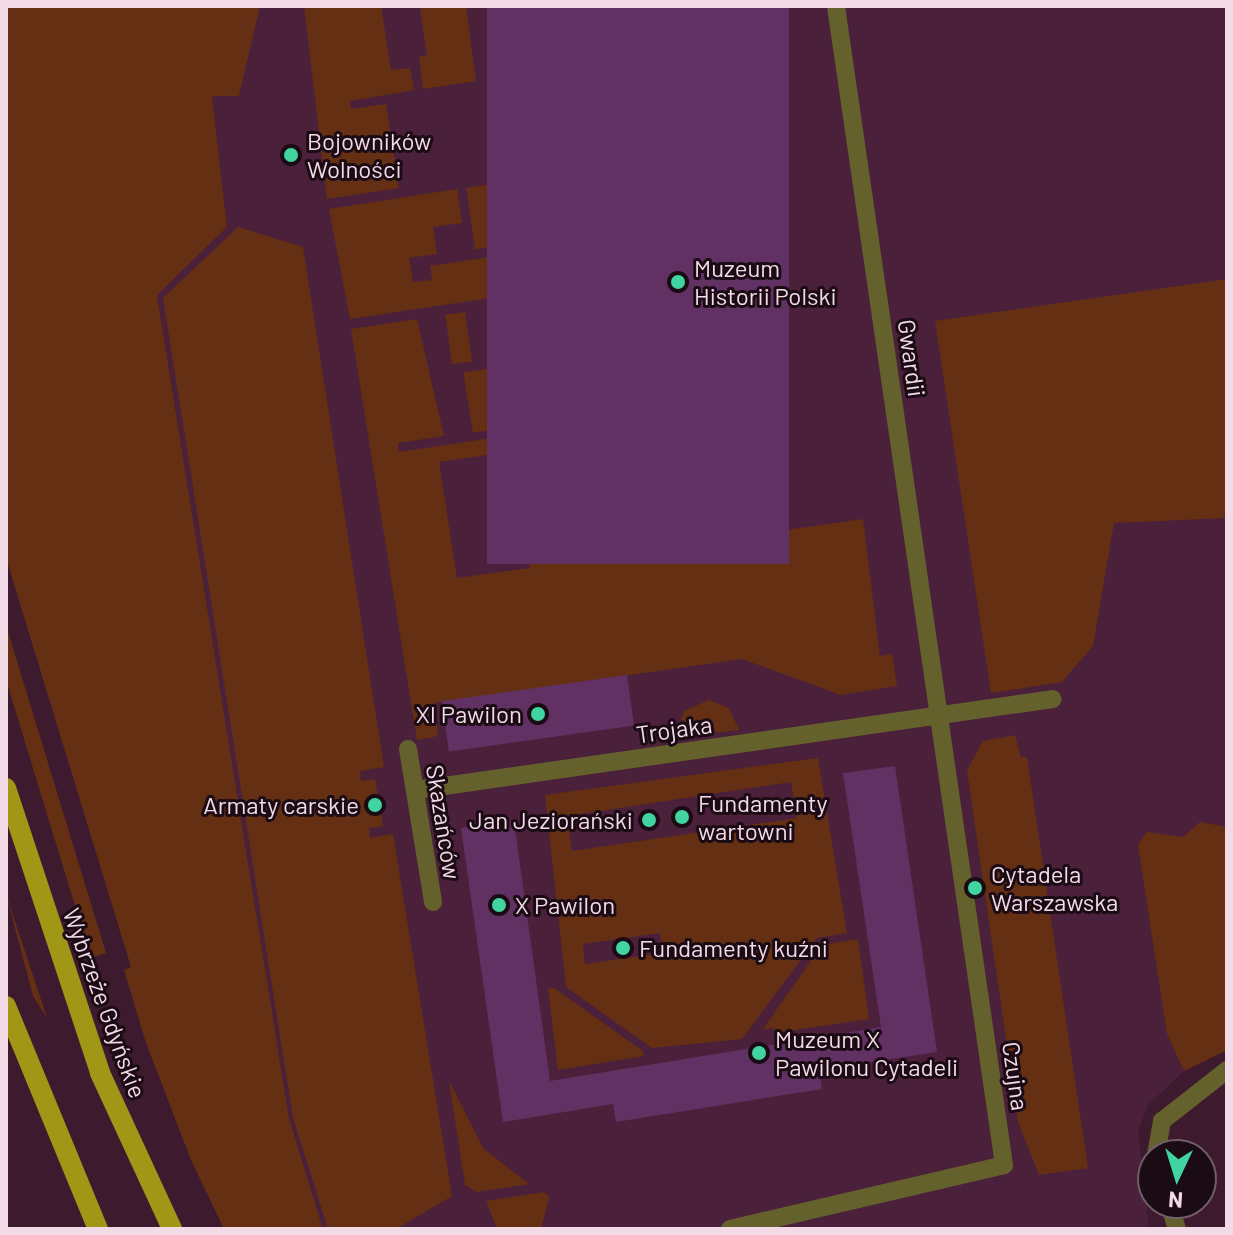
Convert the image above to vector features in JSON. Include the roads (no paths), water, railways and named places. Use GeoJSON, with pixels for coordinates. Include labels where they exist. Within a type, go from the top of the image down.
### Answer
{"type":"FeatureCollection","features":[{"type":"Feature","properties":{"kind":"main road","name":"Wybrzeże Gdyńskie"},"geometry":{"type":"LineString","coordinates":[[6,788],[100,1073],[172,1229]]}},
{"type":"Feature","properties":{"kind":"main road"},"geometry":{"type":"LineString","coordinates":[[6,1006],[98,1229]]}},
{"type":"Feature","properties":{"kind":"lane","name":"Gwardii"},"geometry":{"type":"LineString","coordinates":[[836,6],[939,716]]}},
{"type":"Feature","properties":{"kind":"lane","name":"Trojaka"},"geometry":{"type":"LineString","coordinates":[[416,790],[1053,699]]}},
{"type":"Feature","properties":{"kind":"lane","name":"Czujna"},"geometry":{"type":"LineString","coordinates":[[730,1229],[1004,1165],[939,716]]}},
{"type":"Feature","properties":{"kind":"lane","name":"Skazańców"},"geometry":{"type":"LineString","coordinates":[[408,749],[433,902]]}},
{"type":"Feature","properties":{"kind":"lane"},"geometry":{"type":"LineString","coordinates":[[1159,1139],[1162,1121],[1227,1070]]}},
{"type":"Feature","properties":{"kind":"place","name":"Bojowników Wolności"},"geometry":{"type":"Point","coordinates":[291,155]}},
{"type":"Feature","properties":{"kind":"place","name":"Muzeum Historii Polski"},"geometry":{"type":"Point","coordinates":[678,282]}},
{"type":"Feature","properties":{"kind":"place","name":"XI Pawilon"},"geometry":{"type":"Point","coordinates":[538,714]}},
{"type":"Feature","properties":{"kind":"place","name":"Armaty carskie"},"geometry":{"type":"Point","coordinates":[375,805]}},
{"type":"Feature","properties":{"kind":"place","name":"Fundamenty wartowni"},"geometry":{"type":"Point","coordinates":[682,817]}},
{"type":"Feature","properties":{"kind":"place","name":"Jan Jeziorański"},"geometry":{"type":"Point","coordinates":[649,820]}},
{"type":"Feature","properties":{"kind":"place","name":"Cytadela Warszawska"},"geometry":{"type":"Point","coordinates":[975,888]}},
{"type":"Feature","properties":{"kind":"place","name":"X Pawilon"},"geometry":{"type":"Point","coordinates":[499,905]}},
{"type":"Feature","properties":{"kind":"place","name":"Fundamenty kuźni"},"geometry":{"type":"Point","coordinates":[623,948]}},
{"type":"Feature","properties":{"kind":"place","name":"Muzeum X Pawilonu Cytadeli"},"geometry":{"type":"Point","coordinates":[759,1053]}}]}
